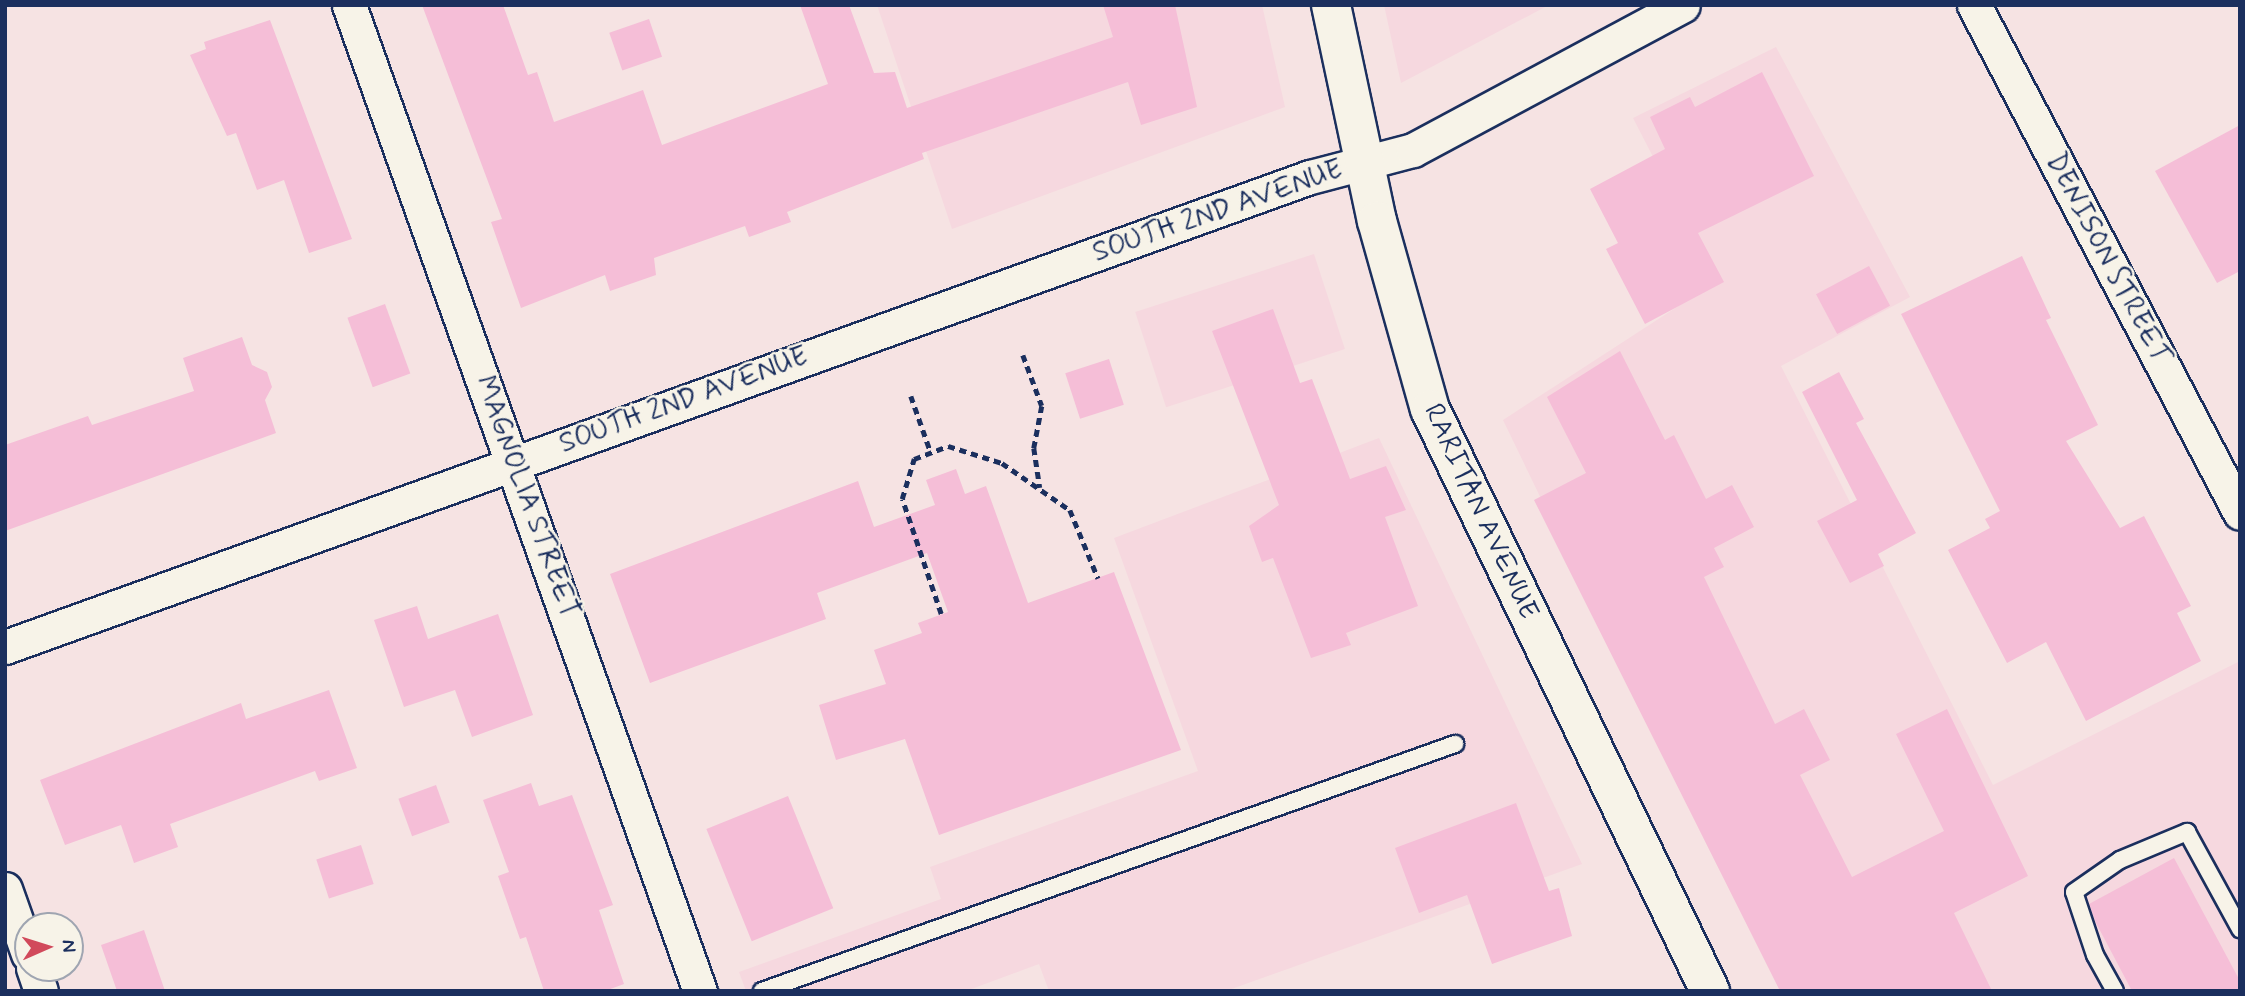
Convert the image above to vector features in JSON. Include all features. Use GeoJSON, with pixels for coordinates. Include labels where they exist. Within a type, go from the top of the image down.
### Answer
{"type":"FeatureCollection","features":[{"type":"Feature","properties":{"kind":"main road","name":"RARITAN AVENUE"},"geometry":{"type":"LineString","coordinates":[[1331,5],[1409,352],[1430,409],[1710,991]]}},
{"type":"Feature","properties":{"kind":"street","name":"MAGNOLIA STREET"},"geometry":{"type":"LineString","coordinates":[[349,5],[700,991]]}},
{"type":"Feature","properties":{"kind":"street","name":"SOUTH 2ND AVENUE"},"geometry":{"type":"LineString","coordinates":[[5,648],[514,463],[1365,161],[1413,150],[1684,5]]}},
{"type":"Feature","properties":{"kind":"street","name":"DENISON STREET"},"geometry":{"type":"LineString","coordinates":[[1973,5],[2240,513]]}},
{"type":"Feature","properties":{"kind":"street"},"geometry":{"type":"LineString","coordinates":[[5,889],[14,926]]}},
{"type":"Feature","properties":{"kind":"lane"},"geometry":{"type":"LineString","coordinates":[[762,991],[1455,744]]}},
{"type":"Feature","properties":{"kind":"lane"},"geometry":{"type":"LineString","coordinates":[[2115,991],[2095,956],[2074,892],[2120,860],[2187,832],[2240,929]]}},
{"type":"Feature","properties":{"kind":"path"},"geometry":{"type":"LineString","coordinates":[[1023,355],[1042,406],[1034,448],[1040,489]]}},
{"type":"Feature","properties":{"kind":"path"},"geometry":{"type":"LineString","coordinates":[[911,396],[930,450]]}},
{"type":"Feature","properties":{"kind":"path"},"geometry":{"type":"LineString","coordinates":[[941,614],[902,499],[904,475],[930,450],[969,451],[1002,463],[1040,489],[1078,522],[1098,578]]}},
{"type":"Feature","properties":{"kind":"shaded area"},"geometry":{"type":"Polygon","coordinates":[[[877,5],[1262,5],[1285,107],[952,229],[877,5]]]}},
{"type":"Feature","properties":{"kind":"shaded area"},"geometry":{"type":"Polygon","coordinates":[[[1384,5],[1549,5],[1401,83],[1384,5]]]}},
{"type":"Feature","properties":{"kind":"shaded area"},"geometry":{"type":"Polygon","coordinates":[[[1776,47],[1910,297],[1781,366],[1993,785],[2240,661],[2240,991],[1783,991],[1648,720],[1503,420],[1717,281],[1633,118],[1776,47]]]}},
{"type":"Feature","properties":{"kind":"shaded area"},"geometry":{"type":"Polygon","coordinates":[[[1314,254],[1345,349],[1166,407],[1135,312],[1314,254]]]}},
{"type":"Feature","properties":{"kind":"shaded area"},"geometry":{"type":"Polygon","coordinates":[[[1379,438],[1582,864],[1226,991],[1049,991],[1039,964],[966,991],[746,991],[739,972],[941,899],[930,867],[1198,771],[1114,538],[1379,438]]]}},
{"type":"Feature","properties":{"kind":"building"},"geometry":{"type":"Polygon","coordinates":[[[422,5],[503,5],[528,75],[537,72],[554,122],[643,90],[662,145],[828,84],[800,5],[849,5],[874,73],[895,72],[907,108],[1113,37],[1103,5],[1175,5],[1197,107],[1141,125],[1128,82],[922,153],[924,159],[787,212],[791,222],[749,237],[745,226],[654,258],[656,275],[610,291],[605,275],[521,308],[491,222],[502,219],[422,5]]]}},
{"type":"Feature","properties":{"kind":"building"},"geometry":{"type":"Polygon","coordinates":[[[649,19],[662,57],[622,70],[609,33],[649,19]]]}},
{"type":"Feature","properties":{"kind":"building"},"geometry":{"type":"Polygon","coordinates":[[[270,20],[352,239],[309,253],[284,180],[257,190],[236,133],[227,136],[190,55],[206,49],[204,42],[270,20]]]}},
{"type":"Feature","properties":{"kind":"building"},"geometry":{"type":"Polygon","coordinates":[[[1762,72],[1814,176],[1698,233],[1724,282],[1645,324],[1606,249],[1618,243],[1590,189],[1665,149],[1650,117],[1690,97],[1695,107],[1762,72]]]}},
{"type":"Feature","properties":{"kind":"building"},"geometry":{"type":"Polygon","coordinates":[[[2240,125],[2240,271],[2217,283],[2155,171],[2240,125]]]}},
{"type":"Feature","properties":{"kind":"building"},"geometry":{"type":"Polygon","coordinates":[[[2022,256],[2051,318],[2046,320],[2098,425],[2066,441],[2120,528],[2144,516],[2191,606],[2177,613],[2201,661],[2086,721],[2046,642],[2007,663],[1948,550],[1990,528],[1985,519],[2000,511],[1901,314],[2022,256]]]}},
{"type":"Feature","properties":{"kind":"building"},"geometry":{"type":"Polygon","coordinates":[[[1869,266],[1890,306],[1837,334],[1816,294],[1869,266]]]}},
{"type":"Feature","properties":{"kind":"building"},"geometry":{"type":"Polygon","coordinates":[[[385,304],[410,374],[373,387],[347,318],[385,304]]]}},
{"type":"Feature","properties":{"kind":"building"},"geometry":{"type":"Polygon","coordinates":[[[1273,309],[1300,383],[1312,379],[1350,479],[1386,466],[1406,510],[1385,517],[1418,606],[1346,633],[1351,645],[1311,658],[1273,558],[1262,562],[1249,526],[1279,505],[1212,331],[1273,309]]]}},
{"type":"Feature","properties":{"kind":"building"},"geometry":{"type":"Polygon","coordinates":[[[242,337],[252,365],[267,372],[272,387],[265,400],[276,433],[5,531],[5,445],[88,416],[92,425],[194,391],[183,358],[242,337]]]}},
{"type":"Feature","properties":{"kind":"building"},"geometry":{"type":"Polygon","coordinates":[[[1620,351],[1665,440],[1674,435],[1706,499],[1732,485],[1754,527],[1714,548],[1724,567],[1704,577],[1775,724],[1804,709],[1830,760],[1800,775],[1852,877],[1944,831],[1896,734],[1947,709],[2028,876],[1954,913],[1992,991],[1780,991],[1534,500],[1586,473],[1547,397],[1620,351]]]}},
{"type":"Feature","properties":{"kind":"building"},"geometry":{"type":"Polygon","coordinates":[[[1109,359],[1124,405],[1080,419],[1065,373],[1109,359]]]}},
{"type":"Feature","properties":{"kind":"building"},"geometry":{"type":"Polygon","coordinates":[[[1839,372],[1864,419],[1856,423],[1916,533],[1878,554],[1884,566],[1850,583],[1817,521],[1857,500],[1802,392],[1839,372]]]}},
{"type":"Feature","properties":{"kind":"building"},"geometry":{"type":"Polygon","coordinates":[[[956,469],[965,494],[986,486],[1028,603],[1114,572],[1181,750],[939,835],[905,739],[836,760],[819,705],[886,684],[874,650],[922,633],[918,623],[948,612],[927,553],[817,593],[826,619],[650,683],[610,574],[858,481],[874,527],[935,505],[926,480],[956,469]]]}},
{"type":"Feature","properties":{"kind":"building"},"geometry":{"type":"Polygon","coordinates":[[[417,606],[428,639],[498,614],[533,715],[472,737],[455,690],[404,707],[374,620],[417,606]]]}},
{"type":"Feature","properties":{"kind":"building"},"geometry":{"type":"Polygon","coordinates":[[[329,690],[357,768],[319,781],[315,771],[170,824],[178,847],[134,863],[121,825],[65,845],[40,780],[241,703],[246,719],[329,690]]]}},
{"type":"Feature","properties":{"kind":"building"},"geometry":{"type":"Polygon","coordinates":[[[531,783],[539,806],[572,795],[613,905],[599,910],[624,984],[605,991],[544,991],[526,937],[520,939],[498,876],[509,872],[483,800],[531,783]]]}},
{"type":"Feature","properties":{"kind":"building"},"geometry":{"type":"Polygon","coordinates":[[[436,785],[450,823],[412,836],[398,799],[436,785]]]}},
{"type":"Feature","properties":{"kind":"building"},"geometry":{"type":"Polygon","coordinates":[[[788,796],[833,908],[752,941],[706,829],[788,796]]]}},
{"type":"Feature","properties":{"kind":"building"},"geometry":{"type":"Polygon","coordinates":[[[1516,803],[1549,891],[1559,888],[1572,936],[1492,964],[1467,895],[1419,913],[1395,848],[1516,803]]]}},
{"type":"Feature","properties":{"kind":"building"},"geometry":{"type":"Polygon","coordinates":[[[361,845],[374,884],[329,899],[316,860],[361,845]]]}},
{"type":"Feature","properties":{"kind":"building"},"geometry":{"type":"Polygon","coordinates":[[[2174,858],[2240,981],[2240,991],[2132,991],[2095,921],[2089,904],[2174,858]]]}},
{"type":"Feature","properties":{"kind":"building"},"geometry":{"type":"Polygon","coordinates":[[[144,930],[165,991],[117,991],[101,945],[144,930]]]}}]}
